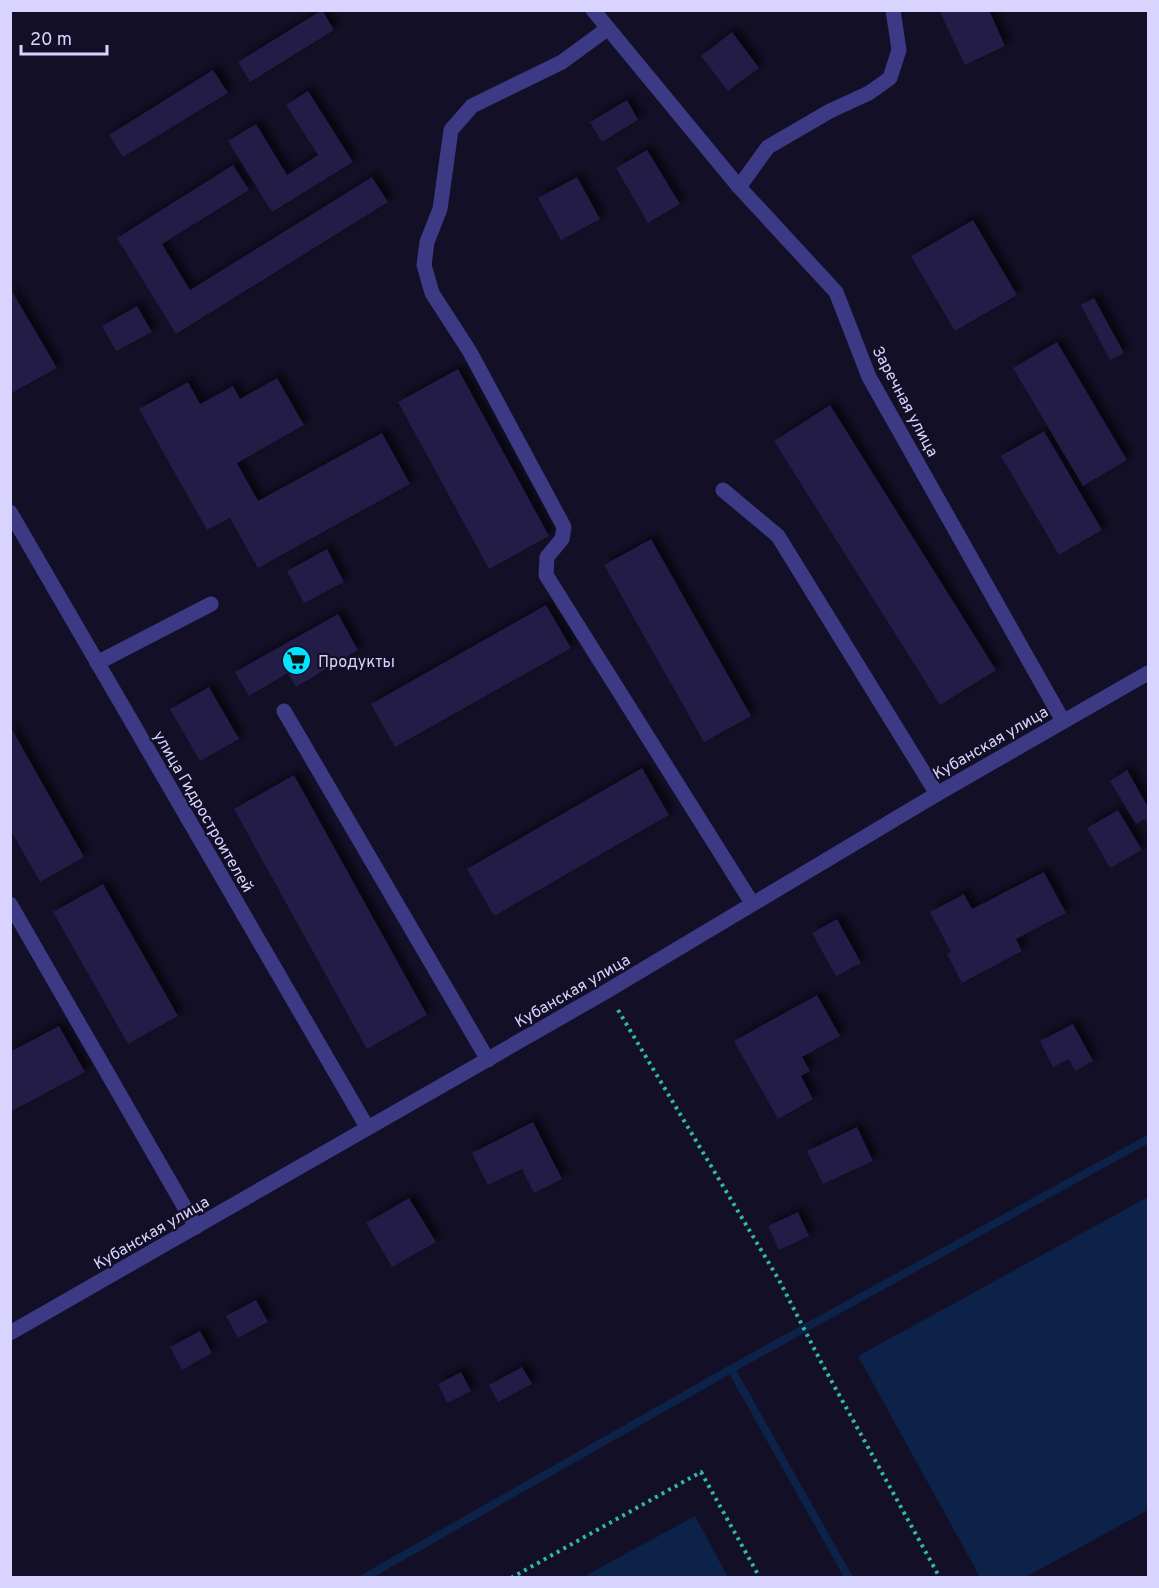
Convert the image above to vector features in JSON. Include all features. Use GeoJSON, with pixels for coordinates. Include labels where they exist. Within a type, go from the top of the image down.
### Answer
{"type":"FeatureCollection","features":[{"type":"Feature","properties":{"kind":"street","name":"Заречная улица"},"geometry":{"type":"LineString","coordinates":[[593,10],[739,187],[836,292],[869,377],[1063,721]]}},
{"type":"Feature","properties":{"kind":"street"},"geometry":{"type":"LineString","coordinates":[[739,187],[768,147],[830,111],[869,93],[890,78],[899,51],[893,10]]}},
{"type":"Feature","properties":{"kind":"street"},"geometry":{"type":"LineString","coordinates":[[607,29],[562,62],[472,106],[451,129],[440,209],[428,242],[424,265],[432,293],[470,352],[564,526],[562,539],[547,557],[546,575],[752,903]]}},
{"type":"Feature","properties":{"kind":"street"},"geometry":{"type":"LineString","coordinates":[[723,490],[778,536],[938,794]]}},
{"type":"Feature","properties":{"kind":"street","name":"улица Гидростроителей"},"geometry":{"type":"LineString","coordinates":[[10,512],[367,1127]]}},
{"type":"Feature","properties":{"kind":"street"},"geometry":{"type":"LineString","coordinates":[[97,663],[211,604]]}},
{"type":"Feature","properties":{"kind":"street","name":"Кубанская улица"},"geometry":{"type":"LineString","coordinates":[[10,1333],[367,1127],[488,1060],[938,794],[1149,673]]}},
{"type":"Feature","properties":{"kind":"street"},"geometry":{"type":"LineString","coordinates":[[284,711],[488,1060]]}},
{"type":"Feature","properties":{"kind":"street"},"geometry":{"type":"LineString","coordinates":[[10,904],[196,1227]]}},
{"type":"Feature","properties":{"kind":"path"},"geometry":{"type":"LineString","coordinates":[[607,991],[779,1281],[940,1578]]}},
{"type":"Feature","properties":{"kind":"path"},"geometry":{"type":"LineString","coordinates":[[511,1578],[701,1472],[760,1578]]}},
{"type":"Feature","properties":{"kind":"water"},"geometry":{"type":"Polygon","coordinates":[[[1148,1197],[1148,1510],[1026,1577],[980,1577],[858,1356],[1148,1197]]]}},
{"type":"Feature","properties":{"kind":"water"},"geometry":{"type":"Polygon","coordinates":[[[695,1516],[728,1577],[583,1577],[695,1516]]]}},
{"type":"Feature","properties":{"kind":"building"},"geometry":{"type":"Polygon","coordinates":[[[322,10],[334,30],[250,82],[238,62],[322,10]]]}},
{"type":"Feature","properties":{"kind":"building"},"geometry":{"type":"Polygon","coordinates":[[[939,10],[989,10],[1005,46],[965,65],[939,10]]]}},
{"type":"Feature","properties":{"kind":"building"},"geometry":{"type":"Polygon","coordinates":[[[732,32],[759,68],[728,91],[701,56],[732,32]]]}},
{"type":"Feature","properties":{"kind":"building"},"geometry":{"type":"Polygon","coordinates":[[[213,70],[228,93],[123,157],[109,135],[213,70]]]}},
{"type":"Feature","properties":{"kind":"building"},"geometry":{"type":"Polygon","coordinates":[[[308,91],[353,162],[272,212],[228,141],[256,124],[287,175],[318,155],[286,105],[308,91]]]}},
{"type":"Feature","properties":{"kind":"building"},"geometry":{"type":"Polygon","coordinates":[[[627,100],[638,120],[602,142],[590,122],[627,100]]]}},
{"type":"Feature","properties":{"kind":"building"},"geometry":{"type":"Polygon","coordinates":[[[647,150],[680,204],[648,223],[616,168],[647,150]]]}},
{"type":"Feature","properties":{"kind":"building"},"geometry":{"type":"Polygon","coordinates":[[[233,165],[249,190],[162,244],[190,290],[372,177],[388,202],[176,334],[117,238],[233,165]]]}},
{"type":"Feature","properties":{"kind":"building"},"geometry":{"type":"Polygon","coordinates":[[[577,177],[600,219],[561,240],[538,198],[577,177]]]}},
{"type":"Feature","properties":{"kind":"building"},"geometry":{"type":"Polygon","coordinates":[[[973,220],[1017,295],[955,331],[911,256],[973,220]]]}},
{"type":"Feature","properties":{"kind":"building"},"geometry":{"type":"Polygon","coordinates":[[[10,288],[57,368],[10,394],[10,288]]]}},
{"type":"Feature","properties":{"kind":"building"},"geometry":{"type":"Polygon","coordinates":[[[1094,298],[1124,353],[1110,360],[1081,305],[1094,298]]]}},
{"type":"Feature","properties":{"kind":"building"},"geometry":{"type":"Polygon","coordinates":[[[137,306],[152,332],[116,351],[102,326],[137,306]]]}},
{"type":"Feature","properties":{"kind":"building"},"geometry":{"type":"Polygon","coordinates":[[[1057,342],[1127,460],[1083,486],[1013,368],[1057,342]]]}},
{"type":"Feature","properties":{"kind":"building"},"geometry":{"type":"Polygon","coordinates":[[[458,369],[549,536],[489,569],[398,402],[458,369]]]}},
{"type":"Feature","properties":{"kind":"building"},"geometry":{"type":"Polygon","coordinates":[[[277,378],[304,425],[237,463],[258,501],[382,433],[410,484],[258,568],[230,518],[207,530],[139,409],[188,382],[200,404],[233,386],[240,399],[277,378]]]}},
{"type":"Feature","properties":{"kind":"building"},"geometry":{"type":"Polygon","coordinates":[[[830,405],[996,670],[940,705],[774,441],[830,405]]]}},
{"type":"Feature","properties":{"kind":"building"},"geometry":{"type":"Polygon","coordinates":[[[1044,431],[1102,530],[1059,555],[1001,456],[1044,431]]]}},
{"type":"Feature","properties":{"kind":"building"},"geometry":{"type":"Polygon","coordinates":[[[651,539],[751,716],[704,742],[604,565],[651,539]]]}},
{"type":"Feature","properties":{"kind":"building"},"geometry":{"type":"Polygon","coordinates":[[[327,549],[344,582],[304,603],[287,571],[327,549]]]}},
{"type":"Feature","properties":{"kind":"building"},"geometry":{"type":"Polygon","coordinates":[[[546,605],[571,648],[395,747],[371,704],[546,605]]]}},
{"type":"Feature","properties":{"kind":"building","name":"Продукты"},"geometry":{"type":"Polygon","coordinates":[[[338,614],[358,650],[296,687],[288,673],[249,696],[235,672],[338,614]]]}},
{"type":"Feature","properties":{"kind":"building"},"geometry":{"type":"Polygon","coordinates":[[[209,687],[239,739],[200,761],[170,709],[209,687]]]}},
{"type":"Feature","properties":{"kind":"building"},"geometry":{"type":"Polygon","coordinates":[[[10,726],[84,857],[40,882],[10,829],[10,726]]]}},
{"type":"Feature","properties":{"kind":"building"},"geometry":{"type":"Polygon","coordinates":[[[642,768],[669,815],[494,916],[467,869],[642,768]]]}},
{"type":"Feature","properties":{"kind":"building"},"geometry":{"type":"Polygon","coordinates":[[[1127,770],[1148,807],[1148,825],[1145,819],[1136,824],[1110,781],[1127,770]]]}},
{"type":"Feature","properties":{"kind":"building"},"geometry":{"type":"Polygon","coordinates":[[[294,775],[427,1015],[367,1049],[234,809],[294,775]]]}},
{"type":"Feature","properties":{"kind":"building"},"geometry":{"type":"Polygon","coordinates":[[[1118,810],[1142,850],[1110,868],[1087,828],[1118,810]]]}},
{"type":"Feature","properties":{"kind":"building"},"geometry":{"type":"Polygon","coordinates":[[[1044,872],[1066,913],[1016,939],[1022,951],[962,983],[947,954],[951,952],[930,912],[964,894],[972,909],[1044,872]]]}},
{"type":"Feature","properties":{"kind":"building"},"geometry":{"type":"Polygon","coordinates":[[[103,884],[178,1016],[128,1044],[53,912],[103,884]]]}},
{"type":"Feature","properties":{"kind":"building"},"geometry":{"type":"Polygon","coordinates":[[[837,919],[861,963],[836,976],[812,933],[837,919]]]}},
{"type":"Feature","properties":{"kind":"building"},"geometry":{"type":"Polygon","coordinates":[[[817,995],[840,1036],[802,1057],[810,1071],[801,1076],[813,1099],[778,1119],[734,1041],[817,995]]]}},
{"type":"Feature","properties":{"kind":"building"},"geometry":{"type":"Polygon","coordinates":[[[1073,1024],[1093,1061],[1075,1071],[1069,1059],[1053,1067],[1040,1041],[1073,1024]]]}},
{"type":"Feature","properties":{"kind":"building"},"geometry":{"type":"Polygon","coordinates":[[[59,1026],[85,1072],[10,1112],[10,1052],[59,1026]]]}},
{"type":"Feature","properties":{"kind":"building"},"geometry":{"type":"Polygon","coordinates":[[[533,1122],[562,1179],[534,1193],[522,1169],[488,1185],[472,1153],[533,1122]]]}},
{"type":"Feature","properties":{"kind":"building"},"geometry":{"type":"Polygon","coordinates":[[[857,1127],[873,1161],[823,1184],[807,1151],[857,1127]]]}},
{"type":"Feature","properties":{"kind":"building"},"geometry":{"type":"Polygon","coordinates":[[[409,1198],[436,1242],[392,1267],[366,1223],[409,1198]]]}},
{"type":"Feature","properties":{"kind":"building"},"geometry":{"type":"Polygon","coordinates":[[[798,1212],[809,1236],[779,1250],[768,1226],[798,1212]]]}},
{"type":"Feature","properties":{"kind":"building"},"geometry":{"type":"Polygon","coordinates":[[[256,1300],[268,1322],[238,1338],[226,1316],[256,1300]]]}},
{"type":"Feature","properties":{"kind":"building"},"geometry":{"type":"Polygon","coordinates":[[[200,1331],[212,1353],[182,1370],[170,1347],[200,1331]]]}},
{"type":"Feature","properties":{"kind":"building"},"geometry":{"type":"Polygon","coordinates":[[[522,1367],[532,1384],[498,1402],[489,1385],[522,1367]]]}},
{"type":"Feature","properties":{"kind":"building"},"geometry":{"type":"Polygon","coordinates":[[[461,1372],[471,1391],[447,1403],[438,1384],[461,1372]]]}},
{"type":"Feature","properties":{"kind":"waterway"},"geometry":{"type":"LineString","coordinates":[[731,1369],[1148,1139]]}},
{"type":"Feature","properties":{"kind":"waterway"},"geometry":{"type":"LineString","coordinates":[[364,1578],[731,1369],[849,1578]]}},
{"type":"Feature","properties":{"kind":"place","name":"Продукты"},"geometry":{"type":"Point","coordinates":[297,661]}}]}
